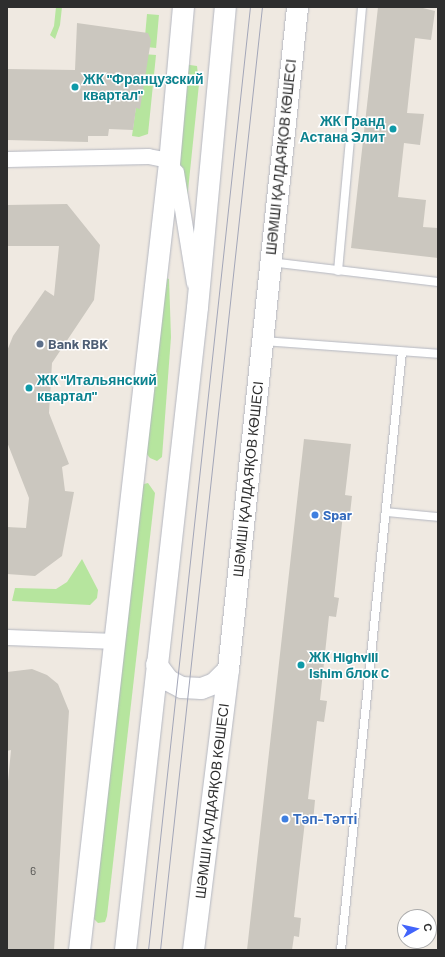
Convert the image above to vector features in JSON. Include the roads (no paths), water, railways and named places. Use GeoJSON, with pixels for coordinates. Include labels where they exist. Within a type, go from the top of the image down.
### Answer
{"type":"FeatureCollection","features":[{"type":"Feature","properties":{"kind":"main road"},"geometry":{"type":"LineString","coordinates":[[79,950],[116,641],[169,163],[183,7]]}},
{"type":"Feature","properties":{"kind":"main road"},"geometry":{"type":"LineString","coordinates":[[125,950],[197,307],[225,7]]}},
{"type":"Feature","properties":{"kind":"main road","name":"ШӘМШІ ҚАЛДАЯҚОВ КӨШЕСІ"},"geometry":{"type":"LineString","coordinates":[[193,950],[228,669],[297,7]]}},
{"type":"Feature","properties":{"kind":"main road"},"geometry":{"type":"LineString","coordinates":[[156,664],[168,680],[188,687],[202,688],[214,683],[228,669]]}},
{"type":"Feature","properties":{"kind":"street"},"geometry":{"type":"LineString","coordinates":[[7,159],[154,156],[169,163],[176,172],[197,307]]}},
{"type":"Feature","properties":{"kind":"street"},"geometry":{"type":"LineString","coordinates":[[7,637],[116,641]]}},
{"type":"Feature","properties":{"kind":"lane"},"geometry":{"type":"LineString","coordinates":[[338,271],[362,7]]}},
{"type":"Feature","properties":{"kind":"lane"},"geometry":{"type":"LineString","coordinates":[[270,262],[438,282]]}},
{"type":"Feature","properties":{"kind":"lane"},"geometry":{"type":"LineString","coordinates":[[262,341],[438,354]]}},
{"type":"Feature","properties":{"kind":"lane"},"geometry":{"type":"LineString","coordinates":[[341,950],[402,352]]}},
{"type":"Feature","properties":{"kind":"lane"},"geometry":{"type":"LineString","coordinates":[[386,512],[438,517]]}},
{"type":"Feature","properties":{"kind":"tram line"},"geometry":{"type":"LineString","coordinates":[[148,950],[250,7]]}},
{"type":"Feature","properties":{"kind":"tram line"},"geometry":{"type":"LineString","coordinates":[[160,950],[262,7]]}},
{"type":"Feature","properties":{"kind":"place","name":"ЖК \"Французский квартал\""},"geometry":{"type":"Point","coordinates":[75,87]}},
{"type":"Feature","properties":{"kind":"place","name":"ЖК Гранд Астана Элит"},"geometry":{"type":"Point","coordinates":[393,129]}},
{"type":"Feature","properties":{"kind":"place","name":"Bank RBK"},"geometry":{"type":"Point","coordinates":[40,344]}},
{"type":"Feature","properties":{"kind":"place","name":"ЖК \"Итальянский квартал\""},"geometry":{"type":"Point","coordinates":[29,388]}},
{"type":"Feature","properties":{"kind":"place","name":"Spar"},"geometry":{"type":"Point","coordinates":[315,515]}},
{"type":"Feature","properties":{"kind":"place","name":"ЖК Highvill Ishim блок C"},"geometry":{"type":"Point","coordinates":[301,665]}},
{"type":"Feature","properties":{"kind":"place","name":"Тәп-Тәтті"},"geometry":{"type":"Point","coordinates":[285,819]}}]}
